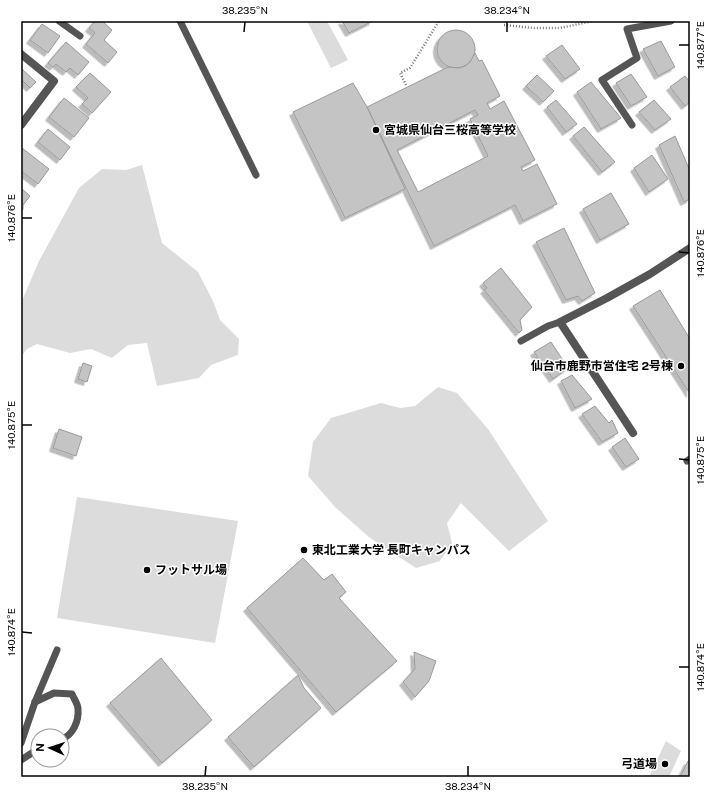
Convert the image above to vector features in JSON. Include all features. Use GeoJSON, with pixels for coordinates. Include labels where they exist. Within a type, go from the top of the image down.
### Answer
{"type":"FeatureCollection","features":[{"type":"Feature","properties":{"kind":"street"},"geometry":{"type":"LineString","coordinates":[[21,54],[54,81],[21,125]]}},
{"type":"Feature","properties":{"kind":"street"},"geometry":{"type":"LineString","coordinates":[[633,433],[560,322],[608,298],[650,274],[690,248]]}},
{"type":"Feature","properties":{"kind":"lane"},"geometry":{"type":"LineString","coordinates":[[59,21],[80,36]]}},
{"type":"Feature","properties":{"kind":"lane"},"geometry":{"type":"LineString","coordinates":[[180,21],[256,175]]}},
{"type":"Feature","properties":{"kind":"lane"},"geometry":{"type":"LineString","coordinates":[[632,125],[602,80],[637,58],[626,29],[672,21]]}},
{"type":"Feature","properties":{"kind":"lane"},"geometry":{"type":"LineString","coordinates":[[521,341],[548,326],[560,322]]}},
{"type":"Feature","properties":{"kind":"lane"},"geometry":{"type":"LineString","coordinates":[[21,743],[34,702],[57,650]]}},
{"type":"Feature","properties":{"kind":"lane"},"geometry":{"type":"LineString","coordinates":[[34,702],[54,693],[72,694],[78,708],[77,722],[70,734]]}},
{"type":"Feature","properties":{"kind":"lane"},"geometry":{"type":"LineString","coordinates":[[21,760],[30,754]]}},
{"type":"Feature","properties":{"kind":"path"},"geometry":{"type":"LineString","coordinates":[[406,85],[400,73],[410,68],[439,21]]}},
{"type":"Feature","properties":{"kind":"path"},"geometry":{"type":"LineString","coordinates":[[504,24],[534,28],[560,28],[593,21]]}},
{"type":"Feature","properties":{"kind":"shaded area"},"geometry":{"type":"Polygon","coordinates":[[[307,21],[327,21],[348,60],[331,68],[307,21]]]}},
{"type":"Feature","properties":{"kind":"shaded area"},"geometry":{"type":"Polygon","coordinates":[[[142,165],[162,243],[198,272],[213,301],[220,320],[239,339],[238,355],[211,365],[199,378],[157,386],[147,343],[128,345],[112,358],[91,349],[70,353],[37,344],[27,349],[21,357],[21,303],[39,261],[79,188],[102,169],[126,170],[142,165]]]}},
{"type":"Feature","properties":{"kind":"shaded area"},"geometry":{"type":"Polygon","coordinates":[[[438,387],[457,393],[488,429],[548,521],[509,551],[461,503],[447,523],[452,543],[440,561],[416,568],[370,538],[335,507],[308,476],[313,442],[331,418],[381,403],[400,408],[415,406],[438,387]]]}},
{"type":"Feature","properties":{"kind":"shaded area","name":"フットサル場"},"geometry":{"type":"Polygon","coordinates":[[[77,497],[238,521],[215,643],[57,618],[77,497]]]}},
{"type":"Feature","properties":{"kind":"shaded area","name":"弓道場"},"geometry":{"type":"Polygon","coordinates":[[[666,741],[681,751],[669,777],[649,777],[666,741]]]}},
{"type":"Feature","properties":{"kind":"building"},"geometry":{"type":"Polygon","coordinates":[[[95,21],[102,21],[112,30],[104,40],[117,52],[108,63],[86,44],[95,33],[89,28],[95,21]]]}},
{"type":"Feature","properties":{"kind":"building"},"geometry":{"type":"Polygon","coordinates":[[[342,21],[373,21],[349,33],[342,21]]]}},
{"type":"Feature","properties":{"kind":"building"},"geometry":{"type":"Polygon","coordinates":[[[42,24],[60,36],[48,53],[30,40],[42,24]]]}},
{"type":"Feature","properties":{"kind":"building"},"geometry":{"type":"Polygon","coordinates":[[[452,30],[460,30],[470,35],[474,42],[474,56],[470,63],[460,68],[452,68],[442,63],[440,60],[437,53],[437,45],[442,35],[445,33],[452,30]]]}},
{"type":"Feature","properties":{"kind":"building"},"geometry":{"type":"Polygon","coordinates":[[[661,41],[675,67],[658,76],[643,49],[661,41]]]}},
{"type":"Feature","properties":{"kind":"building"},"geometry":{"type":"Polygon","coordinates":[[[66,42],[89,62],[78,75],[70,68],[66,72],[56,64],[53,67],[48,63],[66,42]]]}},
{"type":"Feature","properties":{"kind":"building"},"geometry":{"type":"Polygon","coordinates":[[[562,45],[580,69],[565,79],[546,56],[562,45]]]}},
{"type":"Feature","properties":{"kind":"building"},"geometry":{"type":"Polygon","coordinates":[[[475,53],[479,61],[482,60],[500,96],[487,103],[490,109],[504,101],[535,160],[521,167],[523,171],[537,164],[557,204],[523,221],[515,205],[434,246],[367,107],[448,67],[459,68],[470,62],[475,53]],[[475,110],[397,150],[418,192],[488,156],[470,119],[478,115],[475,110]]]}},
{"type":"Feature","properties":{"kind":"building"},"geometry":{"type":"Polygon","coordinates":[[[22,69],[36,82],[30,88],[21,79],[22,69]]]}},
{"type":"Feature","properties":{"kind":"building"},"geometry":{"type":"Polygon","coordinates":[[[90,73],[111,92],[92,113],[82,104],[88,98],[76,87],[90,73]]]}},
{"type":"Feature","properties":{"kind":"building"},"geometry":{"type":"Polygon","coordinates":[[[631,74],[647,97],[631,106],[616,83],[631,74]]]}},
{"type":"Feature","properties":{"kind":"building"},"geometry":{"type":"Polygon","coordinates":[[[537,75],[554,91],[543,102],[526,86],[537,75]]]}},
{"type":"Feature","properties":{"kind":"building"},"geometry":{"type":"Polygon","coordinates":[[[685,76],[690,82],[690,102],[685,106],[670,87],[685,76]]]}},
{"type":"Feature","properties":{"kind":"building"},"geometry":{"type":"Polygon","coordinates":[[[591,82],[621,118],[601,129],[577,92],[591,82]]]}},
{"type":"Feature","properties":{"kind":"building"},"geometry":{"type":"Polygon","coordinates":[[[353,83],[367,107],[405,189],[345,218],[293,112],[353,83]]]}},
{"type":"Feature","properties":{"kind":"building"},"geometry":{"type":"Polygon","coordinates":[[[64,98],[89,118],[74,137],[49,117],[64,98]]]}},
{"type":"Feature","properties":{"kind":"building"},"geometry":{"type":"Polygon","coordinates":[[[556,100],[577,124],[566,132],[547,107],[556,100]]]}},
{"type":"Feature","properties":{"kind":"building"},"geometry":{"type":"Polygon","coordinates":[[[654,100],[671,119],[655,130],[639,112],[654,100]]]}},
{"type":"Feature","properties":{"kind":"building"},"geometry":{"type":"Polygon","coordinates":[[[584,127],[615,162],[602,172],[573,136],[584,127]]]}},
{"type":"Feature","properties":{"kind":"building"},"geometry":{"type":"Polygon","coordinates":[[[48,129],[70,147],[60,160],[38,142],[48,129]]]}},
{"type":"Feature","properties":{"kind":"building"},"geometry":{"type":"Polygon","coordinates":[[[675,136],[690,171],[690,199],[684,202],[659,145],[675,136]]]}},
{"type":"Feature","properties":{"kind":"building"},"geometry":{"type":"Polygon","coordinates":[[[22,148],[49,169],[38,184],[21,171],[22,148]]]}},
{"type":"Feature","properties":{"kind":"building"},"geometry":{"type":"Polygon","coordinates":[[[652,155],[668,179],[649,192],[634,168],[652,155]]]}},
{"type":"Feature","properties":{"kind":"building"},"geometry":{"type":"Polygon","coordinates":[[[21,188],[30,196],[23,205],[21,212],[21,188]]]}},
{"type":"Feature","properties":{"kind":"building"},"geometry":{"type":"Polygon","coordinates":[[[611,193],[629,224],[600,240],[583,209],[611,193]]]}},
{"type":"Feature","properties":{"kind":"building"},"geometry":{"type":"Polygon","coordinates":[[[564,228],[595,293],[582,301],[578,296],[566,300],[536,242],[564,228]]]}},
{"type":"Feature","properties":{"kind":"building"},"geometry":{"type":"Polygon","coordinates":[[[501,268],[532,307],[520,320],[522,330],[519,333],[484,290],[487,288],[483,283],[501,268]]]}},
{"type":"Feature","properties":{"kind":"building","name":"仙台市鹿野市営住宅 2号棟"},"geometry":{"type":"Polygon","coordinates":[[[660,290],[690,339],[690,394],[633,306],[660,290]]]}},
{"type":"Feature","properties":{"kind":"building"},"geometry":{"type":"Polygon","coordinates":[[[551,342],[568,368],[553,379],[534,352],[551,342]]]}},
{"type":"Feature","properties":{"kind":"building"},"geometry":{"type":"Polygon","coordinates":[[[83,363],[92,366],[87,382],[78,379],[83,363]]]}},
{"type":"Feature","properties":{"kind":"building"},"geometry":{"type":"Polygon","coordinates":[[[572,375],[592,399],[575,408],[561,381],[572,375]]]}},
{"type":"Feature","properties":{"kind":"building"},"geometry":{"type":"Polygon","coordinates":[[[595,406],[609,423],[612,420],[618,433],[602,442],[582,414],[595,406]]]}},
{"type":"Feature","properties":{"kind":"building"},"geometry":{"type":"Polygon","coordinates":[[[59,429],[82,437],[76,456],[53,448],[59,429]]]}},
{"type":"Feature","properties":{"kind":"building"},"geometry":{"type":"Polygon","coordinates":[[[625,438],[639,459],[626,467],[612,447],[625,438]]]}},
{"type":"Feature","properties":{"kind":"building"},"geometry":{"type":"Polygon","coordinates":[[[303,558],[324,580],[332,574],[346,592],[339,598],[397,661],[336,712],[247,608],[303,558]]]}},
{"type":"Feature","properties":{"kind":"building"},"geometry":{"type":"Polygon","coordinates":[[[414,652],[436,661],[429,681],[415,697],[403,682],[415,669],[414,652]]]}},
{"type":"Feature","properties":{"kind":"building"},"geometry":{"type":"Polygon","coordinates":[[[161,658],[212,720],[162,763],[110,703],[161,658]]]}},
{"type":"Feature","properties":{"kind":"building"},"geometry":{"type":"Polygon","coordinates":[[[298,675],[304,688],[321,708],[254,767],[228,737],[298,675]]]}},
{"type":"Feature","properties":{"kind":"building"},"geometry":{"type":"Polygon","coordinates":[[[688,761],[690,762],[690,777],[680,777],[688,761]]]}},
{"type":"Feature","properties":{"kind":"place","name":"宮城県仙台三桜高等学校"},"geometry":{"type":"Point","coordinates":[376,130]}},
{"type":"Feature","properties":{"kind":"place","name":"仙台市鹿野市営住宅 2号棟"},"geometry":{"type":"Point","coordinates":[681,366]}},
{"type":"Feature","properties":{"kind":"place","name":"東北工業大学 長町キャンパス"},"geometry":{"type":"Point","coordinates":[304,550]}},
{"type":"Feature","properties":{"kind":"place","name":"フットサル場"},"geometry":{"type":"Point","coordinates":[147,570]}},
{"type":"Feature","properties":{"kind":"place","name":"弓道場"},"geometry":{"type":"Point","coordinates":[665,764]}}]}
